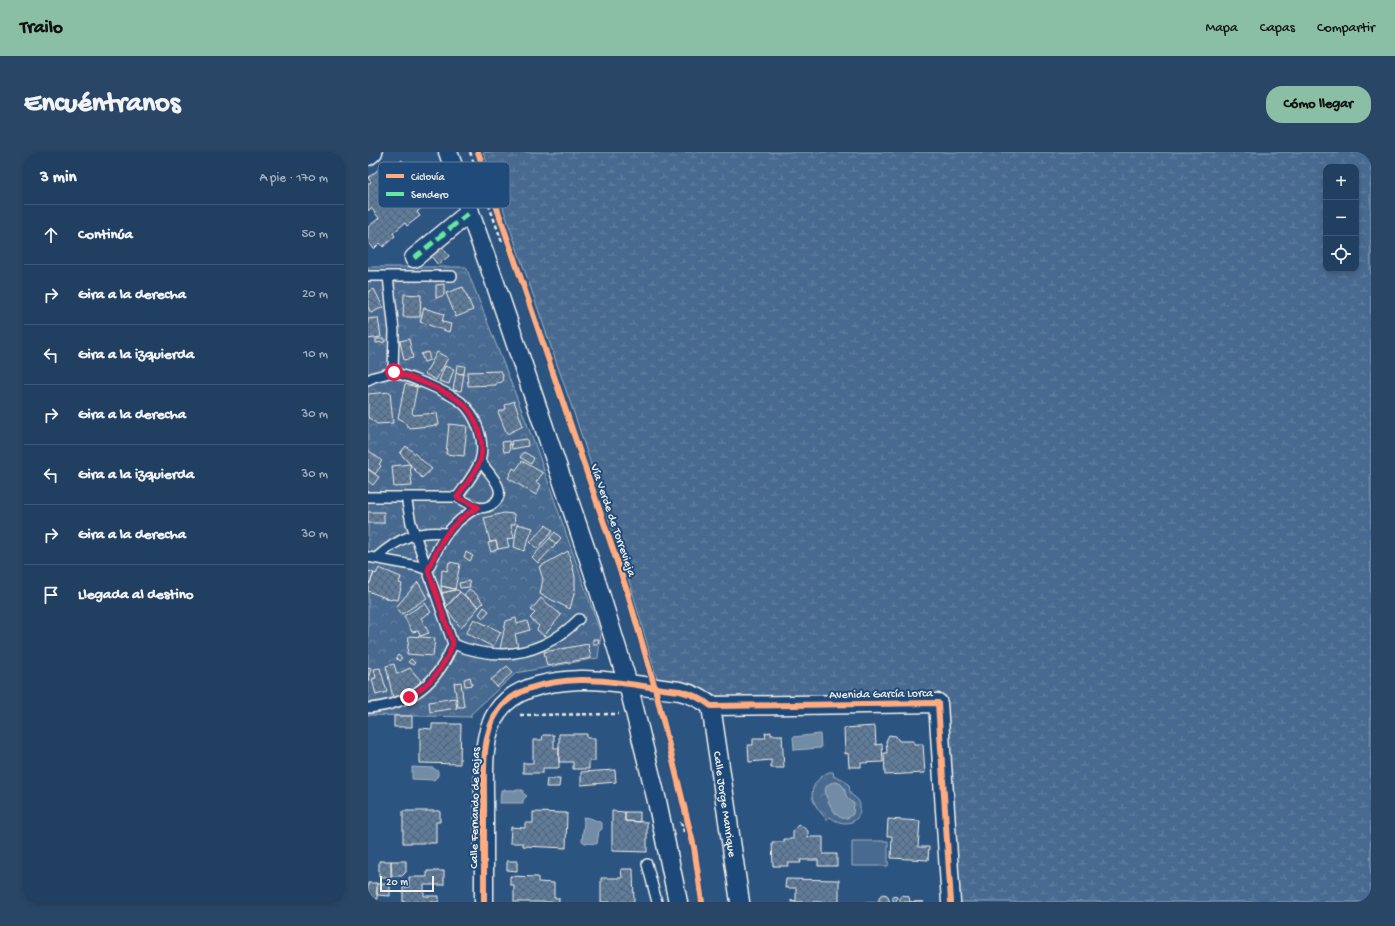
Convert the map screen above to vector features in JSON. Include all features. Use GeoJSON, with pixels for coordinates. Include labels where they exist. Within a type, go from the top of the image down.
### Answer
{"type":"FeatureCollection","features":[{"type":"Feature","properties":{"kind":"street"},"geometry":{"type":"LineString","coordinates":[[368,156],[373,152]]}},
{"type":"Feature","properties":{"kind":"street"},"geometry":{"type":"LineString","coordinates":[[448,152],[452,162]]}},
{"type":"Feature","properties":{"kind":"street"},"geometry":{"type":"LineString","coordinates":[[469,208],[593,571],[628,684],[657,801],[678,902]]}},
{"type":"Feature","properties":{"kind":"street"},"geometry":{"type":"LineString","coordinates":[[414,258],[470,212]]}},
{"type":"Feature","properties":{"kind":"street","name":"Calle Fernando de Rojas"},"geometry":{"type":"LineString","coordinates":[[484,902],[485,757],[488,732],[492,720],[508,700],[521,692],[538,686],[559,682],[596,680],[628,684]]}},
{"type":"Feature","properties":{"kind":"street"},"geometry":{"type":"LineString","coordinates":[[628,684],[680,690],[701,698],[712,706]]}},
{"type":"Feature","properties":{"kind":"street","name":"Avenida García Lorca"},"geometry":{"type":"LineString","coordinates":[[712,706],[938,703],[951,902]]}},
{"type":"Feature","properties":{"kind":"street","name":"Calle Jorge Manrique"},"geometry":{"type":"LineString","coordinates":[[712,706],[740,902]]}},
{"type":"Feature","properties":{"kind":"lane"},"geometry":{"type":"LineString","coordinates":[[368,276],[452,276]]}},
{"type":"Feature","properties":{"kind":"lane"},"geometry":{"type":"LineString","coordinates":[[388,276],[394,342],[394,372]]}},
{"type":"Feature","properties":{"kind":"lane"},"geometry":{"type":"LineString","coordinates":[[368,380],[394,372],[414,378],[461,402],[475,420],[480,434],[482,447],[480,461],[474,474],[457,497]]}},
{"type":"Feature","properties":{"kind":"lane"},"geometry":{"type":"LineString","coordinates":[[428,570],[436,550],[447,533],[461,518],[478,507],[495,503],[500,494],[496,482],[480,461]]}},
{"type":"Feature","properties":{"kind":"lane"},"geometry":{"type":"LineString","coordinates":[[368,497],[457,497],[478,507]]}},
{"type":"Feature","properties":{"kind":"lane"},"geometry":{"type":"LineString","coordinates":[[368,708],[396,703],[421,690],[441,670],[453,644],[415,534],[406,497]]}},
{"type":"Feature","properties":{"kind":"lane"},"geometry":{"type":"LineString","coordinates":[[372,558],[400,540],[415,534],[436,532],[447,533]]}},
{"type":"Feature","properties":{"kind":"lane"},"geometry":{"type":"LineString","coordinates":[[372,558],[417,566],[428,570]]}},
{"type":"Feature","properties":{"kind":"lane"},"geometry":{"type":"LineString","coordinates":[[453,644],[479,653],[507,654],[520,652],[547,644],[570,628],[579,619]]}},
{"type":"Feature","properties":{"kind":"lane"},"geometry":{"type":"LineString","coordinates":[[647,864],[657,902]]}},
{"type":"Feature","properties":{"kind":"path"},"geometry":{"type":"LineString","coordinates":[[502,222],[509,243]]}},
{"type":"Feature","properties":{"kind":"path"},"geometry":{"type":"LineString","coordinates":[[515,715],[624,714]]}},
{"type":"Feature","properties":{"kind":"path"},"geometry":{"type":"LineString","coordinates":[[687,817],[690,832]]}},
{"type":"Feature","properties":{"kind":"green space"},"geometry":{"type":"Polygon","coordinates":[[[483,152],[1371,152],[1371,902],[960,902],[946,696],[731,698],[714,695],[686,683],[658,683],[631,587],[577,422],[503,208],[510,208],[510,162],[487,162],[483,152]]]}},
{"type":"Feature","properties":{"kind":"green space"},"geometry":{"type":"Polygon","coordinates":[[[368,267],[466,267],[536,447],[601,634],[598,658],[516,673],[471,714],[471,717],[368,715],[368,267]]]}},
{"type":"Feature","properties":{"kind":"green space"},"geometry":{"type":"Polygon","coordinates":[[[829,772],[833,772],[834,777],[841,778],[845,781],[849,786],[851,794],[859,801],[859,813],[854,821],[845,823],[830,817],[827,820],[815,805],[812,793],[815,784],[821,777],[829,772]]]}},
{"type":"Feature","properties":{"kind":"green space"},"geometry":{"type":"Polygon","coordinates":[[[852,841],[888,841],[888,866],[852,866],[852,841]]]}},
{"type":"Feature","properties":{"kind":"shaded area"},"geometry":{"type":"Polygon","coordinates":[[[820,734],[821,748],[794,750],[793,737],[820,734]]]}},
{"type":"Feature","properties":{"kind":"shaded area"},"geometry":{"type":"Polygon","coordinates":[[[412,767],[434,768],[438,771],[438,776],[434,780],[412,779],[412,767]]]}},
{"type":"Feature","properties":{"kind":"shaded area"},"geometry":{"type":"Polygon","coordinates":[[[836,782],[842,785],[845,789],[846,796],[854,804],[853,814],[849,817],[842,818],[836,814],[827,799],[825,792],[826,786],[836,782]]]}},
{"type":"Feature","properties":{"kind":"shaded area"},"geometry":{"type":"Polygon","coordinates":[[[501,790],[523,790],[523,793],[527,796],[523,800],[523,803],[500,803],[501,790]]]}},
{"type":"Feature","properties":{"kind":"shaded area"},"geometry":{"type":"Polygon","coordinates":[[[583,817],[602,823],[602,829],[599,831],[597,844],[585,843],[582,841],[584,822],[583,817]]]}},
{"type":"Feature","properties":{"kind":"building"},"geometry":{"type":"Polygon","coordinates":[[[378,170],[378,208],[421,208],[417,212],[420,216],[407,226],[405,223],[393,233],[395,236],[383,247],[380,243],[374,249],[368,241],[368,227],[379,218],[371,208],[368,211],[368,184],[371,182],[368,178],[378,170]]]}},
{"type":"Feature","properties":{"kind":"building"},"geometry":{"type":"Polygon","coordinates":[[[442,247],[449,256],[438,265],[431,256],[442,247]]]}},
{"type":"Feature","properties":{"kind":"building"},"geometry":{"type":"Polygon","coordinates":[[[444,284],[444,295],[436,298],[436,285],[444,284]]]}},
{"type":"Feature","properties":{"kind":"building"},"geometry":{"type":"Polygon","coordinates":[[[463,287],[473,310],[456,317],[446,293],[463,287]]]}},
{"type":"Feature","properties":{"kind":"building"},"geometry":{"type":"Polygon","coordinates":[[[374,289],[383,307],[371,313],[368,307],[368,292],[374,289]]]}},
{"type":"Feature","properties":{"kind":"building"},"geometry":{"type":"Polygon","coordinates":[[[404,294],[421,295],[420,317],[403,317],[404,294]]]}},
{"type":"Feature","properties":{"kind":"building"},"geometry":{"type":"Polygon","coordinates":[[[424,308],[444,314],[442,322],[451,324],[449,332],[420,322],[424,308]]]}},
{"type":"Feature","properties":{"kind":"building"},"geometry":{"type":"Polygon","coordinates":[[[378,318],[381,337],[368,339],[368,319],[378,318]]]}},
{"type":"Feature","properties":{"kind":"building"},"geometry":{"type":"Polygon","coordinates":[[[376,339],[385,339],[385,342],[376,343],[376,339]]]}},
{"type":"Feature","properties":{"kind":"building"},"geometry":{"type":"Polygon","coordinates":[[[409,339],[413,358],[404,360],[400,341],[409,339]]]}},
{"type":"Feature","properties":{"kind":"building"},"geometry":{"type":"Polygon","coordinates":[[[428,352],[430,360],[424,362],[421,354],[428,352]]]}},
{"type":"Feature","properties":{"kind":"building"},"geometry":{"type":"Polygon","coordinates":[[[437,352],[448,358],[436,380],[425,374],[437,352]]]}},
{"type":"Feature","properties":{"kind":"building"},"geometry":{"type":"Polygon","coordinates":[[[457,365],[465,366],[464,374],[456,373],[457,365]]]}},
{"type":"Feature","properties":{"kind":"building"},"geometry":{"type":"Polygon","coordinates":[[[445,366],[454,369],[449,384],[439,381],[445,366]]]}},
{"type":"Feature","properties":{"kind":"building"},"geometry":{"type":"Polygon","coordinates":[[[501,371],[503,375],[502,382],[496,383],[496,385],[468,386],[467,372],[501,371]]]}},
{"type":"Feature","properties":{"kind":"building"},"geometry":{"type":"Polygon","coordinates":[[[456,373],[464,374],[461,391],[453,390],[456,373]]]}},
{"type":"Feature","properties":{"kind":"building"},"geometry":{"type":"Polygon","coordinates":[[[405,384],[417,387],[412,413],[414,415],[437,413],[439,425],[409,428],[404,421],[398,418],[405,384]]]}},
{"type":"Feature","properties":{"kind":"building"},"geometry":{"type":"Polygon","coordinates":[[[390,392],[393,423],[377,424],[368,417],[368,394],[390,392]]]}},
{"type":"Feature","properties":{"kind":"building"},"geometry":{"type":"Polygon","coordinates":[[[514,401],[523,426],[507,434],[498,412],[506,409],[505,405],[514,401]]]}},
{"type":"Feature","properties":{"kind":"building"},"geometry":{"type":"Polygon","coordinates":[[[449,424],[467,426],[464,456],[446,454],[449,424]]]}},
{"type":"Feature","properties":{"kind":"building"},"geometry":{"type":"Polygon","coordinates":[[[527,439],[528,446],[512,449],[511,441],[527,439]]]}},
{"type":"Feature","properties":{"kind":"building"},"geometry":{"type":"Polygon","coordinates":[[[509,441],[510,451],[504,452],[502,442],[509,441]]]}},
{"type":"Feature","properties":{"kind":"building"},"geometry":{"type":"Polygon","coordinates":[[[406,446],[432,469],[422,478],[400,453],[406,446]]]}},
{"type":"Feature","properties":{"kind":"building"},"geometry":{"type":"Polygon","coordinates":[[[368,450],[382,461],[379,464],[381,466],[375,474],[368,469],[368,450]]]}},
{"type":"Feature","properties":{"kind":"building"},"geometry":{"type":"Polygon","coordinates":[[[524,452],[534,458],[531,464],[520,457],[524,452]]]}},
{"type":"Feature","properties":{"kind":"building"},"geometry":{"type":"Polygon","coordinates":[[[522,461],[543,473],[536,482],[541,485],[536,495],[508,478],[513,468],[516,470],[522,461]]]}},
{"type":"Feature","properties":{"kind":"building"},"geometry":{"type":"Polygon","coordinates":[[[410,464],[412,486],[394,487],[392,466],[410,464]]]}},
{"type":"Feature","properties":{"kind":"building"},"geometry":{"type":"Polygon","coordinates":[[[368,469],[379,477],[373,485],[368,481],[368,469]]]}},
{"type":"Feature","properties":{"kind":"building"},"geometry":{"type":"Polygon","coordinates":[[[368,512],[384,512],[384,523],[368,523],[368,512]]]}},
{"type":"Feature","properties":{"kind":"building"},"geometry":{"type":"Polygon","coordinates":[[[504,513],[514,514],[515,524],[511,525],[514,538],[507,539],[509,547],[498,549],[496,541],[490,542],[484,518],[504,513]]]}},
{"type":"Feature","properties":{"kind":"building"},"geometry":{"type":"Polygon","coordinates":[[[517,524],[533,528],[524,551],[514,547],[517,524]]]}},
{"type":"Feature","properties":{"kind":"building"},"geometry":{"type":"Polygon","coordinates":[[[546,525],[553,531],[537,549],[530,542],[546,525]]]}},
{"type":"Feature","properties":{"kind":"building"},"geometry":{"type":"Polygon","coordinates":[[[555,532],[561,538],[556,544],[550,538],[555,532]]]}},
{"type":"Feature","properties":{"kind":"building"},"geometry":{"type":"Polygon","coordinates":[[[550,538],[556,544],[538,563],[532,557],[550,538]]]}},
{"type":"Feature","properties":{"kind":"building"},"geometry":{"type":"Polygon","coordinates":[[[496,541],[498,549],[491,552],[488,543],[496,541]]]}},
{"type":"Feature","properties":{"kind":"building"},"geometry":{"type":"Polygon","coordinates":[[[568,551],[575,577],[575,590],[570,609],[540,594],[543,579],[539,567],[568,551]]]}},
{"type":"Feature","properties":{"kind":"building"},"geometry":{"type":"Polygon","coordinates":[[[466,552],[473,556],[470,561],[464,557],[466,552]]]}},
{"type":"Feature","properties":{"kind":"building"},"geometry":{"type":"Polygon","coordinates":[[[449,562],[460,564],[455,589],[441,586],[442,570],[447,571],[449,562]]]}},
{"type":"Feature","properties":{"kind":"building"},"geometry":{"type":"Polygon","coordinates":[[[379,568],[401,577],[399,583],[402,584],[398,600],[391,600],[368,591],[368,587],[374,573],[376,574],[379,568]]]}},
{"type":"Feature","properties":{"kind":"building"},"geometry":{"type":"Polygon","coordinates":[[[368,571],[374,573],[370,583],[368,582],[368,571]]]}},
{"type":"Feature","properties":{"kind":"building"},"geometry":{"type":"Polygon","coordinates":[[[469,581],[470,587],[460,588],[459,583],[469,581]]]}},
{"type":"Feature","properties":{"kind":"building"},"geometry":{"type":"Polygon","coordinates":[[[418,582],[427,598],[402,614],[396,607],[418,582]]]}},
{"type":"Feature","properties":{"kind":"building"},"geometry":{"type":"Polygon","coordinates":[[[441,586],[455,589],[455,590],[442,593],[441,586]]]}},
{"type":"Feature","properties":{"kind":"building"},"geometry":{"type":"Polygon","coordinates":[[[469,589],[476,594],[483,603],[479,607],[464,595],[469,589]]]}},
{"type":"Feature","properties":{"kind":"building"},"geometry":{"type":"Polygon","coordinates":[[[455,590],[460,592],[446,607],[442,593],[455,590]]]}},
{"type":"Feature","properties":{"kind":"building"},"geometry":{"type":"Polygon","coordinates":[[[460,592],[479,607],[461,628],[446,607],[460,592]]]}},
{"type":"Feature","properties":{"kind":"building"},"geometry":{"type":"Polygon","coordinates":[[[541,598],[561,615],[544,636],[537,630],[539,626],[530,618],[535,613],[531,610],[541,598]]]}},
{"type":"Feature","properties":{"kind":"building"},"geometry":{"type":"Polygon","coordinates":[[[425,603],[431,612],[421,618],[429,633],[420,636],[418,631],[412,632],[404,616],[425,603]]]}},
{"type":"Feature","properties":{"kind":"building"},"geometry":{"type":"Polygon","coordinates":[[[484,607],[489,611],[483,618],[479,614],[484,607]]]}},
{"type":"Feature","properties":{"kind":"building"},"geometry":{"type":"Polygon","coordinates":[[[516,618],[517,624],[527,621],[530,630],[515,634],[518,647],[500,649],[506,621],[516,618]]]}},
{"type":"Feature","properties":{"kind":"building"},"geometry":{"type":"Polygon","coordinates":[[[474,619],[501,632],[493,647],[466,633],[474,619]]]}},
{"type":"Feature","properties":{"kind":"building"},"geometry":{"type":"Polygon","coordinates":[[[409,636],[435,638],[433,656],[407,654],[409,636]]]}},
{"type":"Feature","properties":{"kind":"building"},"geometry":{"type":"Polygon","coordinates":[[[593,639],[599,639],[598,644],[593,644],[593,639]]]}},
{"type":"Feature","properties":{"kind":"building"},"geometry":{"type":"Polygon","coordinates":[[[588,644],[591,658],[547,666],[544,652],[588,644]]]}},
{"type":"Feature","properties":{"kind":"building"},"geometry":{"type":"Polygon","coordinates":[[[398,655],[402,658],[399,661],[396,658],[398,655]]]}},
{"type":"Feature","properties":{"kind":"building"},"geometry":{"type":"Polygon","coordinates":[[[411,659],[415,663],[413,665],[408,662],[411,659]]]}},
{"type":"Feature","properties":{"kind":"building"},"geometry":{"type":"Polygon","coordinates":[[[394,664],[397,674],[410,668],[421,681],[404,694],[393,698],[386,666],[394,664]]]}},
{"type":"Feature","properties":{"kind":"building"},"geometry":{"type":"Polygon","coordinates":[[[507,666],[513,672],[497,687],[491,680],[507,666]]]}},
{"type":"Feature","properties":{"kind":"building"},"geometry":{"type":"Polygon","coordinates":[[[368,667],[371,668],[368,681],[368,667]]]}},
{"type":"Feature","properties":{"kind":"building"},"geometry":{"type":"Polygon","coordinates":[[[380,668],[387,692],[376,695],[372,679],[376,678],[374,669],[380,668]]]}},
{"type":"Feature","properties":{"kind":"building"},"geometry":{"type":"Polygon","coordinates":[[[470,677],[472,685],[465,686],[464,679],[470,677]]]}},
{"type":"Feature","properties":{"kind":"building"},"geometry":{"type":"Polygon","coordinates":[[[461,682],[464,707],[458,707],[454,683],[461,682]]]}},
{"type":"Feature","properties":{"kind":"building"},"geometry":{"type":"Polygon","coordinates":[[[455,698],[457,708],[430,712],[429,702],[455,698]]]}},
{"type":"Feature","properties":{"kind":"building"},"geometry":{"type":"Polygon","coordinates":[[[394,716],[412,716],[412,727],[394,727],[394,716]]]}},
{"type":"Feature","properties":{"kind":"building"},"geometry":{"type":"Polygon","coordinates":[[[432,724],[461,724],[460,764],[420,763],[420,728],[432,729],[432,724]]]}},
{"type":"Feature","properties":{"kind":"building"},"geometry":{"type":"Polygon","coordinates":[[[875,726],[876,745],[882,744],[883,762],[861,763],[861,767],[849,767],[848,753],[845,754],[844,728],[875,726]]]}},
{"type":"Feature","properties":{"kind":"building"},"geometry":{"type":"Polygon","coordinates":[[[771,732],[771,735],[782,735],[784,768],[771,768],[771,760],[749,762],[748,745],[753,745],[753,738],[766,738],[765,733],[771,732]]]}},
{"type":"Feature","properties":{"kind":"building"},"geometry":{"type":"Polygon","coordinates":[[[559,734],[587,734],[587,738],[595,738],[595,761],[589,761],[589,769],[573,769],[573,762],[559,762],[559,734]]]}},
{"type":"Feature","properties":{"kind":"building"},"geometry":{"type":"Polygon","coordinates":[[[543,735],[554,735],[554,748],[559,748],[559,768],[543,768],[543,773],[523,773],[523,763],[533,763],[533,740],[542,740],[543,735]]]}},
{"type":"Feature","properties":{"kind":"building"},"geometry":{"type":"Polygon","coordinates":[[[889,735],[896,736],[899,741],[914,741],[914,744],[923,744],[925,773],[885,775],[884,753],[887,753],[886,741],[889,735]]]}},
{"type":"Feature","properties":{"kind":"building"},"geometry":{"type":"Polygon","coordinates":[[[615,770],[616,782],[581,785],[581,772],[615,770]]]}},
{"type":"Feature","properties":{"kind":"building"},"geometry":{"type":"Polygon","coordinates":[[[547,779],[560,779],[559,787],[546,787],[547,779]]]}},
{"type":"Feature","properties":{"kind":"building"},"geometry":{"type":"Polygon","coordinates":[[[403,811],[440,811],[440,822],[436,822],[436,843],[403,843],[403,811]]]}},
{"type":"Feature","properties":{"kind":"building"},"geometry":{"type":"Polygon","coordinates":[[[612,811],[625,812],[625,821],[647,822],[647,852],[612,851],[612,811]]]}},
{"type":"Feature","properties":{"kind":"building"},"geometry":{"type":"Polygon","coordinates":[[[533,812],[567,813],[566,848],[523,846],[523,843],[510,843],[511,827],[525,828],[525,823],[533,823],[533,812]]]}},
{"type":"Feature","properties":{"kind":"building"},"geometry":{"type":"Polygon","coordinates":[[[625,812],[640,812],[640,822],[625,821],[625,812]]]}},
{"type":"Feature","properties":{"kind":"building"},"geometry":{"type":"Polygon","coordinates":[[[888,819],[920,821],[918,847],[929,847],[928,860],[891,858],[892,836],[887,836],[888,819]]]}},
{"type":"Feature","properties":{"kind":"building"},"geometry":{"type":"Polygon","coordinates":[[[799,824],[808,831],[808,837],[823,837],[823,854],[837,854],[837,866],[818,866],[818,860],[800,860],[801,863],[788,863],[788,866],[773,866],[772,842],[784,842],[784,839],[793,839],[793,831],[799,824]]]}},
{"type":"Feature","properties":{"kind":"building"},"geometry":{"type":"Polygon","coordinates":[[[379,861],[391,861],[392,877],[379,877],[379,861]]]}},
{"type":"Feature","properties":{"kind":"building"},"geometry":{"type":"Polygon","coordinates":[[[391,861],[406,861],[406,872],[402,876],[391,876],[391,861]]]}},
{"type":"Feature","properties":{"kind":"building"},"geometry":{"type":"Polygon","coordinates":[[[507,861],[517,861],[517,871],[507,870],[507,861]]]}},
{"type":"Feature","properties":{"kind":"building"},"geometry":{"type":"Polygon","coordinates":[[[621,869],[633,869],[634,902],[601,902],[601,878],[622,878],[621,869]]]}},
{"type":"Feature","properties":{"kind":"building"},"geometry":{"type":"Polygon","coordinates":[[[427,871],[444,871],[444,885],[424,885],[424,896],[439,896],[439,902],[403,902],[403,887],[409,887],[409,877],[427,877],[427,871]]]}},
{"type":"Feature","properties":{"kind":"building"},"geometry":{"type":"Polygon","coordinates":[[[510,876],[538,877],[538,882],[554,883],[554,898],[559,898],[559,902],[514,902],[514,885],[510,885],[510,876]]]}},
{"type":"Feature","properties":{"kind":"building"},"geometry":{"type":"Polygon","coordinates":[[[786,879],[839,880],[839,902],[791,902],[791,900],[796,901],[796,888],[785,888],[786,879]]]}},
{"type":"Feature","properties":{"kind":"building"},"geometry":{"type":"Polygon","coordinates":[[[368,883],[377,883],[377,902],[368,902],[368,883]]]}},
{"type":"Feature","properties":{"kind":"building"},"geometry":{"type":"Polygon","coordinates":[[[377,884],[390,884],[390,896],[377,895],[377,884]]]}},
{"type":"Feature","properties":{"kind":"building"},"geometry":{"type":"Polygon","coordinates":[[[883,894],[887,895],[890,902],[879,902],[879,897],[883,894]]]}},
{"type":"Feature","properties":{"kind":"building"},"geometry":{"type":"Polygon","coordinates":[[[903,895],[909,897],[910,902],[900,902],[900,897],[903,895]]]}},
{"type":"Feature","properties":{"kind":"building"},"geometry":{"type":"Polygon","coordinates":[[[893,896],[897,897],[896,902],[893,902],[893,896]]]}},
{"type":"Feature","properties":{"kind":"marked path"},"geometry":{"type":"LineString","coordinates":[[368,156],[373,152]]}},
{"type":"Feature","properties":{"kind":"marked path"},"geometry":{"type":"LineString","coordinates":[[414,258],[470,212]]}},
{"type":"Feature","properties":{"kind":"cycle path","name":"Vía Verde de Torrevieja"},"geometry":{"type":"LineString","coordinates":[[478,152],[481,162]]}},
{"type":"Feature","properties":{"kind":"cycle path","name":"Vía Verde de Torrevieja"},"geometry":{"type":"LineString","coordinates":[[497,208],[628,594],[655,688],[694,847],[702,902]]}},
{"type":"Feature","properties":{"kind":"cycle path"},"geometry":{"type":"LineString","coordinates":[[484,902],[484,761],[485,747],[492,722],[498,711],[505,703],[524,690],[535,686],[580,680],[618,682],[680,691],[688,693],[711,706],[938,703],[951,902]]}},
{"type":"Feature","properties":{"kind":"route"},"geometry":{"type":"LineString","coordinates":[[394,372],[414,378],[461,402],[475,420],[480,434],[482,447],[480,461],[474,474],[457,497],[478,507],[466,514],[447,533],[436,550],[428,570],[453,644],[441,670],[421,690],[409,697]]}}]}
